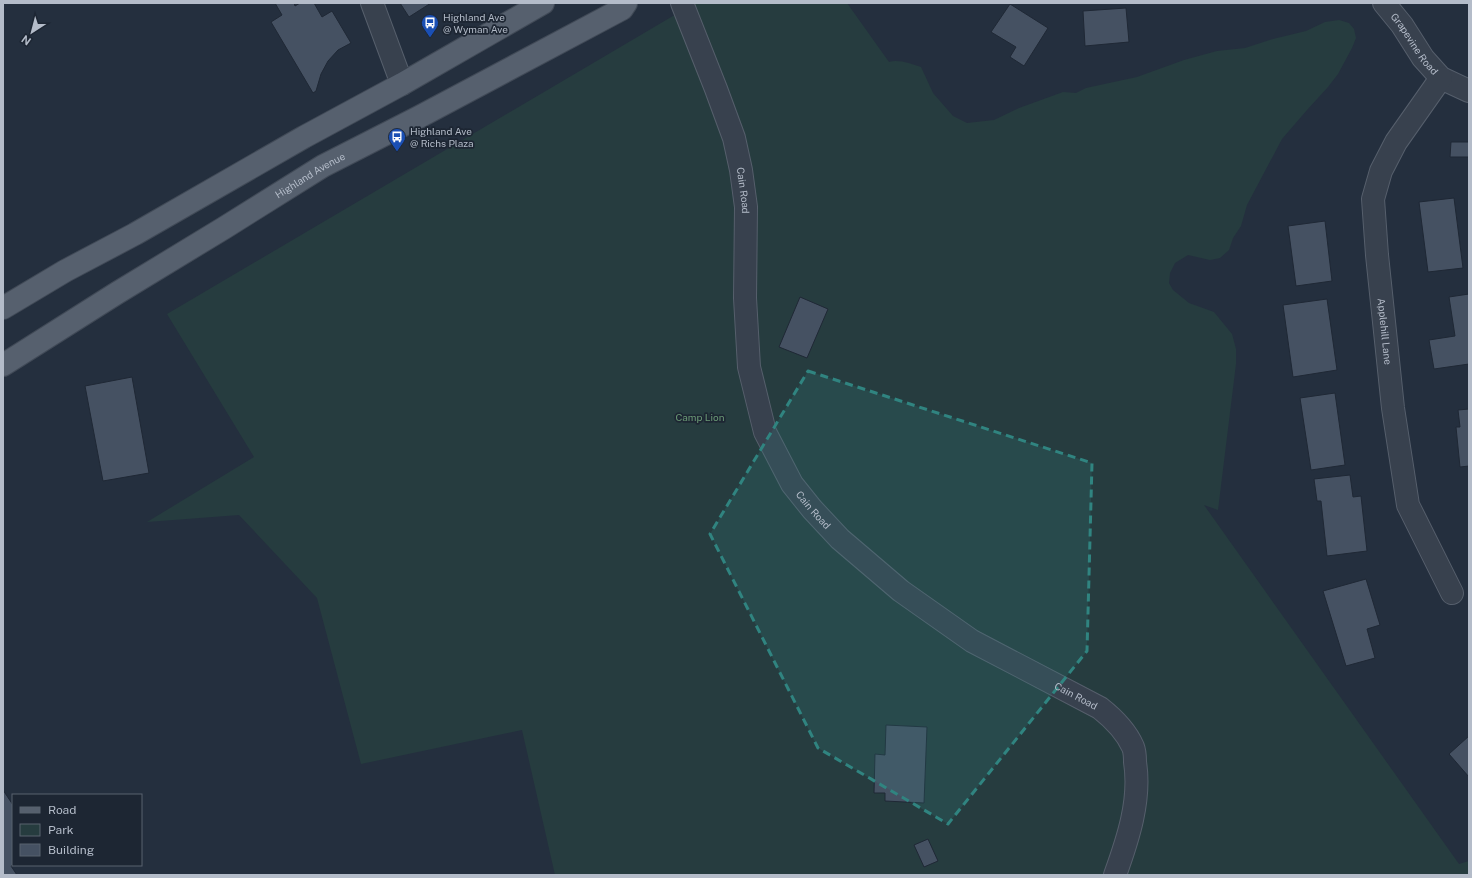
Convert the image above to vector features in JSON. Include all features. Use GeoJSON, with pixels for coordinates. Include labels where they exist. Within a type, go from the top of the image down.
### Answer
{"type":"FeatureCollection","features":[{"type":"Feature","properties":{"kind":"main road"},"geometry":{"type":"LineString","coordinates":[[3,308],[65,271],[135,234],[543,3]]}},
{"type":"Feature","properties":{"kind":"main road","name":"Highland Avenue"},"geometry":{"type":"LineString","coordinates":[[3,365],[323,166],[419,117],[622,9],[626,3]]}},
{"type":"Feature","properties":{"kind":"street"},"geometry":{"type":"LineString","coordinates":[[372,3],[402,84]]}},
{"type":"Feature","properties":{"kind":"street","name":"Cain Road"},"geometry":{"type":"LineString","coordinates":[[682,3],[731,131],[741,170],[746,207],[745,298],[749,367],[765,432],[792,484],[812,509],[840,538],[901,591],[972,641],[1100,708],[1122,729],[1133,748],[1137,775],[1135,806],[1125,845],[1115,875]]}},
{"type":"Feature","properties":{"kind":"street","name":"Grapevine Road"},"geometry":{"type":"LineString","coordinates":[[1384,3],[1402,25],[1423,58],[1441,78],[1469,91]]}},
{"type":"Feature","properties":{"kind":"street","name":"Applehill Lane"},"geometry":{"type":"LineString","coordinates":[[1441,78],[1396,142],[1381,171],[1373,199],[1377,255],[1393,408],[1408,505],[1452,593]]}},
{"type":"Feature","properties":{"kind":"highlighted area"},"geometry":{"type":"Polygon","coordinates":[[[808,371],[1092,463],[1087,651],[948,824],[818,748],[710,534],[808,371]]]}},
{"type":"Feature","properties":{"kind":"green space","name":"Camp Lion"},"geometry":{"type":"Polygon","coordinates":[[[695,3],[847,3],[889,62],[901,61],[921,67],[933,93],[953,116],[967,123],[994,120],[1019,108],[1063,92],[1076,93],[1086,88],[1137,77],[1184,60],[1217,51],[1245,48],[1306,31],[1325,22],[1339,20],[1349,23],[1354,29],[1356,38],[1352,48],[1338,74],[1328,87],[1282,139],[1247,205],[1241,226],[1233,238],[1229,250],[1220,258],[1210,260],[1188,255],[1175,263],[1170,273],[1169,283],[1173,290],[1189,303],[1214,312],[1232,334],[1236,349],[1236,364],[1218,510],[1204,505],[1459,864],[1469,861],[1469,875],[555,875],[522,730],[361,764],[317,598],[239,515],[147,522],[254,457],[167,314],[695,3]]]}},
{"type":"Feature","properties":{"kind":"building"},"geometry":{"type":"Polygon","coordinates":[[[275,3],[294,3],[295,6],[300,3],[314,3],[322,17],[332,11],[351,43],[338,50],[328,61],[321,74],[316,91],[313,93],[271,22],[282,15],[275,3]]]}},
{"type":"Feature","properties":{"kind":"building"},"geometry":{"type":"Polygon","coordinates":[[[400,3],[431,3],[409,17],[400,3]]]}},
{"type":"Feature","properties":{"kind":"building"},"geometry":{"type":"Polygon","coordinates":[[[1010,4],[1048,28],[1024,66],[1010,57],[1016,47],[991,32],[1010,4]]]}},
{"type":"Feature","properties":{"kind":"building"},"geometry":{"type":"Polygon","coordinates":[[[1126,8],[1129,42],[1085,46],[1083,11],[1126,8]]]}},
{"type":"Feature","properties":{"kind":"building"},"geometry":{"type":"Polygon","coordinates":[[[1451,142],[1469,142],[1469,157],[1450,157],[1451,142]]]}},
{"type":"Feature","properties":{"kind":"building"},"geometry":{"type":"Polygon","coordinates":[[[1454,198],[1463,268],[1428,272],[1419,202],[1454,198]]]}},
{"type":"Feature","properties":{"kind":"building"},"geometry":{"type":"Polygon","coordinates":[[[1325,221],[1332,281],[1296,286],[1288,226],[1325,221]]]}},
{"type":"Feature","properties":{"kind":"building"},"geometry":{"type":"Polygon","coordinates":[[[1469,294],[1469,364],[1434,369],[1429,340],[1455,336],[1449,297],[1469,294]]]}},
{"type":"Feature","properties":{"kind":"building"},"geometry":{"type":"Polygon","coordinates":[[[800,297],[828,309],[807,358],[779,347],[800,297]]]}},
{"type":"Feature","properties":{"kind":"building"},"geometry":{"type":"Polygon","coordinates":[[[1327,299],[1337,370],[1293,377],[1283,305],[1327,299]]]}},
{"type":"Feature","properties":{"kind":"building"},"geometry":{"type":"Polygon","coordinates":[[[132,377],[149,473],[103,481],[85,386],[132,377]]]}},
{"type":"Feature","properties":{"kind":"building"},"geometry":{"type":"Polygon","coordinates":[[[1335,393],[1345,465],[1311,470],[1300,398],[1335,393]]]}},
{"type":"Feature","properties":{"kind":"building"},"geometry":{"type":"Polygon","coordinates":[[[1469,409],[1469,466],[1460,467],[1456,427],[1460,427],[1458,410],[1469,409]]]}},
{"type":"Feature","properties":{"kind":"building"},"geometry":{"type":"Polygon","coordinates":[[[1350,475],[1353,497],[1361,496],[1367,551],[1327,556],[1321,501],[1317,501],[1314,479],[1350,475]]]}},
{"type":"Feature","properties":{"kind":"building"},"geometry":{"type":"Polygon","coordinates":[[[1366,579],[1380,625],[1367,629],[1375,658],[1346,666],[1323,591],[1366,579]]]}},
{"type":"Feature","properties":{"kind":"building"},"geometry":{"type":"Polygon","coordinates":[[[886,725],[927,727],[924,803],[885,801],[885,793],[874,793],[875,754],[885,755],[886,725]]]}},
{"type":"Feature","properties":{"kind":"building"},"geometry":{"type":"Polygon","coordinates":[[[1469,736],[1469,777],[1449,754],[1469,736]]]}},
{"type":"Feature","properties":{"kind":"building"},"geometry":{"type":"Polygon","coordinates":[[[3,790],[12,804],[11,866],[17,875],[3,875],[3,790]]]}},
{"type":"Feature","properties":{"kind":"building"},"geometry":{"type":"Polygon","coordinates":[[[928,839],[938,861],[924,867],[914,845],[928,839]]]}},
{"type":"Feature","properties":{"kind":"place","name":"Highland Ave @ Wyman Ave"},"geometry":{"type":"Point","coordinates":[430,38]}},
{"type":"Feature","properties":{"kind":"place","name":"Highland Ave @ Richs Plaza"},"geometry":{"type":"Point","coordinates":[397,152]}}]}
